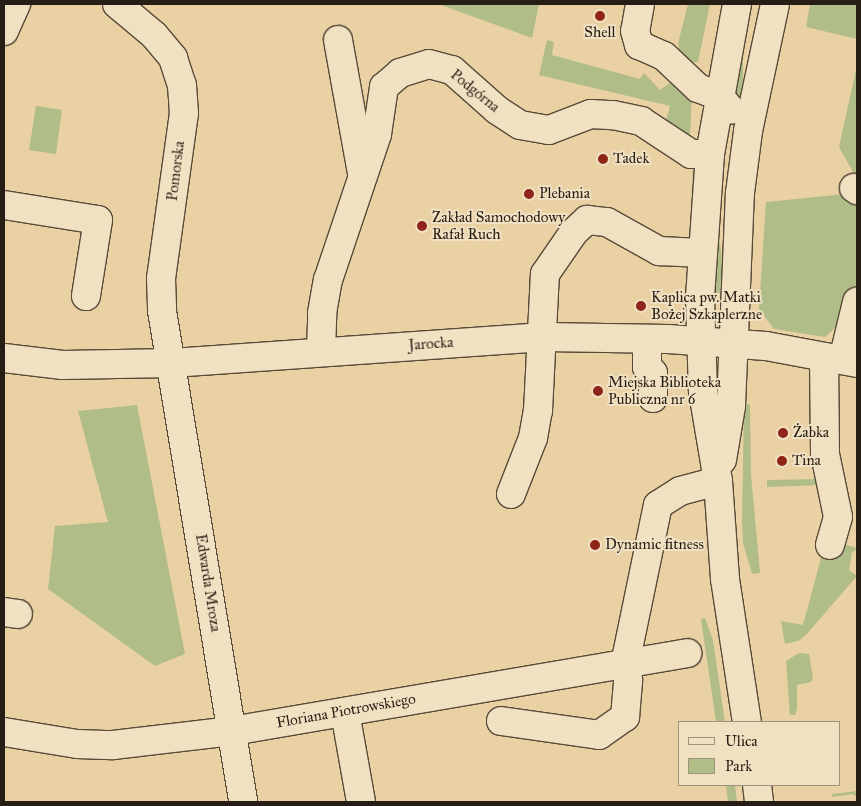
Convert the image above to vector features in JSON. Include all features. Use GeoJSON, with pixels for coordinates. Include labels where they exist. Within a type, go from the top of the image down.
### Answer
{"type":"FeatureCollection","features":[{"type":"Feature","properties":{"kind":"street"},"geometry":{"type":"LineString","coordinates":[[4,31],[16,4]]}},
{"type":"Feature","properties":{"kind":"street","name":"Pomorska"},"geometry":{"type":"LineString","coordinates":[[116,4],[154,35],[173,58],[182,85],[184,113],[162,278],[164,334],[172,363]]}},
{"type":"Feature","properties":{"kind":"street"},"geometry":{"type":"LineString","coordinates":[[640,4],[635,31],[639,45],[664,56],[698,88],[719,96],[748,131]]}},
{"type":"Feature","properties":{"kind":"street"},"geometry":{"type":"LineString","coordinates":[[737,4],[710,154],[702,253],[701,342],[703,392],[718,481],[726,579],[747,721]]}},
{"type":"Feature","properties":{"kind":"street"},"geometry":{"type":"LineString","coordinates":[[718,481],[731,406],[740,193],[748,131],[774,4]]}},
{"type":"Feature","properties":{"kind":"street"},"geometry":{"type":"LineString","coordinates":[[338,40],[362,177]]}},
{"type":"Feature","properties":{"kind":"street","name":"Podgórna"},"geometry":{"type":"LineString","coordinates":[[321,351],[322,313],[328,280],[376,134],[384,87],[410,70],[428,64],[452,70],[497,110],[520,124],[548,130],[591,114],[613,115],[641,121],[691,154],[710,154]]}},
{"type":"Feature","properties":{"kind":"street"},"geometry":{"type":"LineString","coordinates":[[4,205],[98,220],[86,296]]}},
{"type":"Feature","properties":{"kind":"street"},"geometry":{"type":"LineString","coordinates":[[511,494],[533,438],[544,336],[545,274],[574,232],[587,220],[607,222],[659,251],[702,253]]}},
{"type":"Feature","properties":{"kind":"street"},"geometry":{"type":"LineString","coordinates":[[830,545],[838,517],[825,454],[841,360],[857,302]]}},
{"type":"Feature","properties":{"kind":"street","name":"Jarocka"},"geometry":{"type":"LineString","coordinates":[[4,358],[63,365],[172,363],[544,336],[733,343],[841,360]]}},
{"type":"Feature","properties":{"kind":"street"},"geometry":{"type":"LineString","coordinates":[[647,339],[646,367],[653,373],[653,398]]}},
{"type":"Feature","properties":{"kind":"street","name":"Edwarda Mroza"},"geometry":{"type":"LineString","coordinates":[[172,363],[243,802]]}},
{"type":"Feature","properties":{"kind":"street"},"geometry":{"type":"LineString","coordinates":[[501,721],[599,735],[625,717],[628,680],[625,664],[658,505],[680,490],[718,481]]}},
{"type":"Feature","properties":{"kind":"street","name":"Floriana Piotrowskiego"},"geometry":{"type":"LineString","coordinates":[[4,732],[77,744],[113,745],[232,731],[687,653]]}},
{"type":"Feature","properties":{"kind":"street"},"geometry":{"type":"LineString","coordinates":[[346,712],[360,802]]}},
{"type":"Feature","properties":{"kind":"street"},"geometry":{"type":"LineString","coordinates":[[757,786],[759,802]]}},
{"type":"Feature","properties":{"kind":"green space"},"geometry":{"type":"Polygon","coordinates":[[[438,4],[539,4],[532,38],[438,4]]]}},
{"type":"Feature","properties":{"kind":"green space"},"geometry":{"type":"Polygon","coordinates":[[[688,4],[710,4],[698,62],[691,63],[681,58],[678,43],[688,4]]]}},
{"type":"Feature","properties":{"kind":"green space"},"geometry":{"type":"Polygon","coordinates":[[[810,4],[857,4],[857,39],[806,27],[810,4]]]}},
{"type":"Feature","properties":{"kind":"green space"},"geometry":{"type":"Polygon","coordinates":[[[547,40],[554,42],[552,55],[640,79],[644,73],[660,90],[671,82],[692,93],[690,137],[664,127],[670,106],[539,75],[547,40]]]}},
{"type":"Feature","properties":{"kind":"green space"},"geometry":{"type":"Polygon","coordinates":[[[743,51],[743,83],[738,111],[733,99],[743,51]]]}},
{"type":"Feature","properties":{"kind":"green space"},"geometry":{"type":"Polygon","coordinates":[[[857,65],[857,179],[839,147],[857,65]]]}},
{"type":"Feature","properties":{"kind":"green space"},"geometry":{"type":"Polygon","coordinates":[[[36,106],[62,110],[56,154],[29,150],[36,106]]]}},
{"type":"Feature","properties":{"kind":"green space"},"geometry":{"type":"Polygon","coordinates":[[[693,167],[695,175],[689,243],[693,167]]]}},
{"type":"Feature","properties":{"kind":"green space"},"geometry":{"type":"Polygon","coordinates":[[[845,194],[857,200],[857,284],[851,290],[835,328],[825,337],[774,329],[759,309],[766,202],[845,194]]]}},
{"type":"Feature","properties":{"kind":"green space"},"geometry":{"type":"Polygon","coordinates":[[[718,228],[723,268],[722,293],[711,292],[718,228]]]}},
{"type":"Feature","properties":{"kind":"green space"},"geometry":{"type":"Polygon","coordinates":[[[744,403],[750,405],[751,474],[760,573],[752,574],[743,543],[742,522],[744,403]]]}},
{"type":"Feature","properties":{"kind":"green space"},"geometry":{"type":"Polygon","coordinates":[[[137,405],[185,654],[155,666],[48,589],[55,526],[108,522],[78,411],[137,405]]]}},
{"type":"Feature","properties":{"kind":"green space"},"geometry":{"type":"Polygon","coordinates":[[[822,479],[823,485],[767,487],[767,480],[822,479]]]}},
{"type":"Feature","properties":{"kind":"green space"},"geometry":{"type":"Polygon","coordinates":[[[839,543],[857,548],[852,553],[849,570],[857,576],[806,635],[798,641],[785,644],[781,621],[803,625],[824,547],[839,543]]]}},
{"type":"Feature","properties":{"kind":"green space"},"geometry":{"type":"Polygon","coordinates":[[[705,618],[713,640],[725,721],[716,721],[701,619],[705,618]]]}},
{"type":"Feature","properties":{"kind":"green space"},"geometry":{"type":"Polygon","coordinates":[[[799,653],[809,654],[813,678],[811,682],[797,685],[797,709],[795,715],[790,715],[786,661],[799,653]]]}},
{"type":"Feature","properties":{"kind":"green space"},"geometry":{"type":"Polygon","coordinates":[[[726,786],[735,786],[737,802],[728,802],[726,786]]]}},
{"type":"Feature","properties":{"kind":"green space"},"geometry":{"type":"Polygon","coordinates":[[[857,791],[857,797],[853,794],[832,797],[832,794],[857,791]]]}},
{"type":"Feature","properties":{"kind":"place","name":"Shell"},"geometry":{"type":"Point","coordinates":[600,16]}},
{"type":"Feature","properties":{"kind":"place","name":"Tadek"},"geometry":{"type":"Point","coordinates":[603,159]}},
{"type":"Feature","properties":{"kind":"place","name":"Plebania"},"geometry":{"type":"Point","coordinates":[529,194]}},
{"type":"Feature","properties":{"kind":"place","name":"Zakład Samochodowy Rafał Ruch"},"geometry":{"type":"Point","coordinates":[422,226]}},
{"type":"Feature","properties":{"kind":"place","name":"Kaplica pw. Matki Bożej Szkaplerzne"},"geometry":{"type":"Point","coordinates":[641,306]}},
{"type":"Feature","properties":{"kind":"place","name":"Miejska Biblioteka Publiczna nr 6"},"geometry":{"type":"Point","coordinates":[598,391]}},
{"type":"Feature","properties":{"kind":"place","name":"Żabka"},"geometry":{"type":"Point","coordinates":[783,433]}},
{"type":"Feature","properties":{"kind":"place","name":"Tina"},"geometry":{"type":"Point","coordinates":[782,461]}},
{"type":"Feature","properties":{"kind":"place","name":"Dynamic fitness"},"geometry":{"type":"Point","coordinates":[595,545]}}]}
